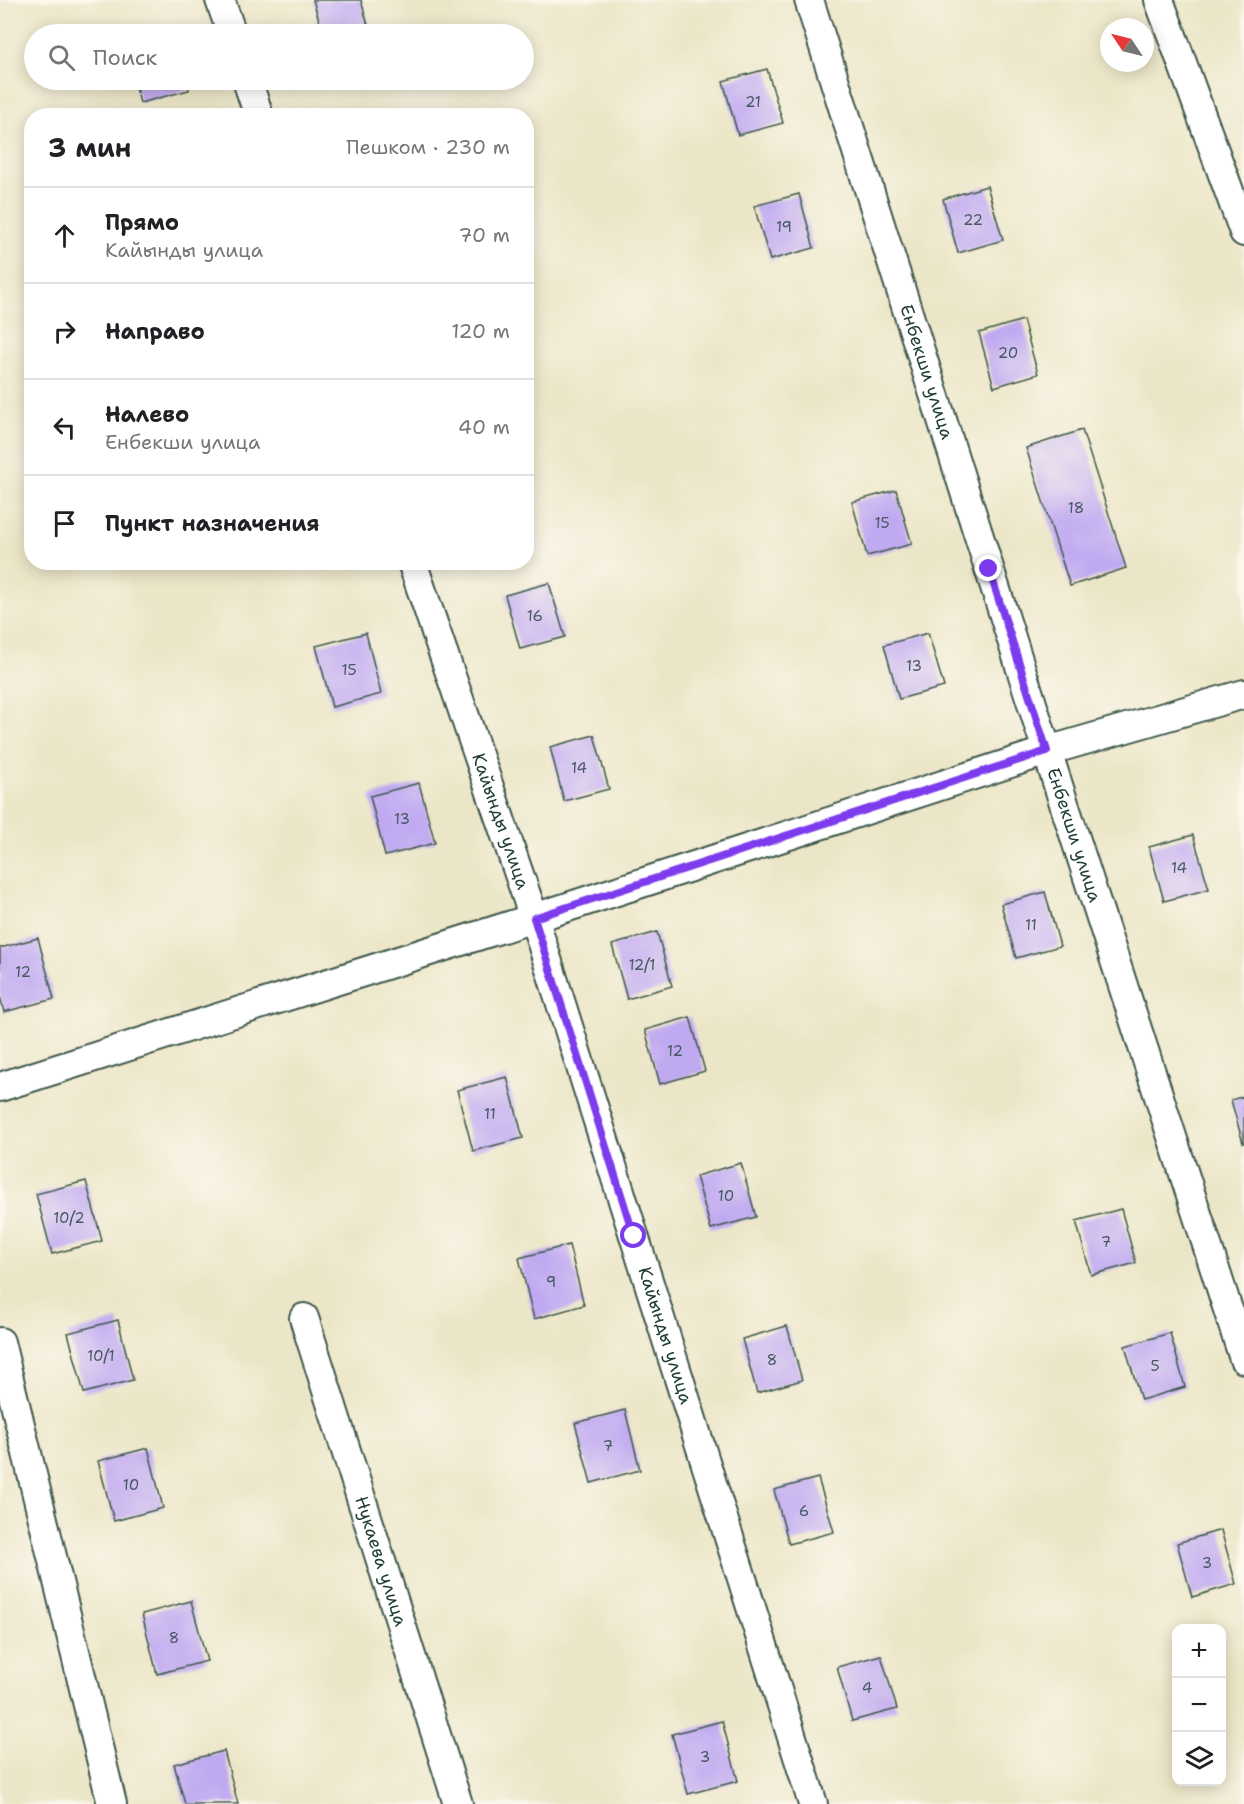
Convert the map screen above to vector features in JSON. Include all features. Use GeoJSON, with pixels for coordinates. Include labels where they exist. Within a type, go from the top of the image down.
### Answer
{"type":"FeatureCollection","features":[{"type":"Feature","properties":{"kind":"street"},"geometry":{"type":"LineString","coordinates":[[220,0],[228,24]]}},
{"type":"Feature","properties":{"kind":"street","name":"Енбекши улица"},"geometry":{"type":"LineString","coordinates":[[809,0],[1047,751],[1244,1359]]}},
{"type":"Feature","properties":{"kind":"street"},"geometry":{"type":"LineString","coordinates":[[1159,0],[1244,232]]}},
{"type":"Feature","properties":{"kind":"street"},"geometry":{"type":"LineString","coordinates":[[251,90],[257,108]]}},
{"type":"Feature","properties":{"kind":"street","name":"Кайынды улица"},"geometry":{"type":"LineString","coordinates":[[415,570],[534,918],[813,1804]]}},
{"type":"Feature","properties":{"kind":"street"},"geometry":{"type":"LineString","coordinates":[[0,1087],[534,918],[1047,751],[1244,694]]}},
{"type":"Feature","properties":{"kind":"street","name":"Нукаева улица"},"geometry":{"type":"LineString","coordinates":[[304,1318],[458,1804]]}},
{"type":"Feature","properties":{"kind":"street"},"geometry":{"type":"LineString","coordinates":[[0,1342],[112,1804]]}},
{"type":"Feature","properties":{"kind":"building"},"geometry":{"type":"Polygon","coordinates":[[[313,0],[361,0],[368,24],[320,24],[313,0]]]}},
{"type":"Feature","properties":{"kind":"building"},"geometry":{"type":"Polygon","coordinates":[[[767,69],[783,123],[738,135],[723,81],[767,69]]]}},
{"type":"Feature","properties":{"kind":"building"},"geometry":{"type":"Polygon","coordinates":[[[137,90],[189,90],[140,103],[137,90]]]}},
{"type":"Feature","properties":{"kind":"building"},"geometry":{"type":"Polygon","coordinates":[[[987,186],[1003,240],[958,253],[943,199],[987,186]]]}},
{"type":"Feature","properties":{"kind":"building"},"geometry":{"type":"Polygon","coordinates":[[[799,194],[814,248],[770,260],[754,206],[799,194]]]}},
{"type":"Feature","properties":{"kind":"building"},"geometry":{"type":"Polygon","coordinates":[[[1023,320],[1038,374],[994,387],[979,333],[1023,320]]]}},
{"type":"Feature","properties":{"kind":"building"},"geometry":{"type":"Polygon","coordinates":[[[1082,430],[1126,568],[1070,586],[1026,448],[1082,430]]]}},
{"type":"Feature","properties":{"kind":"building"},"geometry":{"type":"Polygon","coordinates":[[[896,490],[912,544],[867,556],[852,502],[896,490]]]}},
{"type":"Feature","properties":{"kind":"building"},"geometry":{"type":"Polygon","coordinates":[[[549,583],[565,637],[520,649],[505,595],[549,583]]]}},
{"type":"Feature","properties":{"kind":"building"},"geometry":{"type":"Polygon","coordinates":[[[366,633],[381,694],[332,707],[316,646],[366,633]]]}},
{"type":"Feature","properties":{"kind":"building"},"geometry":{"type":"Polygon","coordinates":[[[928,633],[944,687],[899,699],[884,645],[928,633]]]}},
{"type":"Feature","properties":{"kind":"building"},"geometry":{"type":"Polygon","coordinates":[[[594,735],[609,789],[564,801],[550,747],[594,735]]]}},
{"type":"Feature","properties":{"kind":"building"},"geometry":{"type":"Polygon","coordinates":[[[419,783],[435,843],[385,856],[370,796],[419,783]]]}},
{"type":"Feature","properties":{"kind":"building"},"geometry":{"type":"Polygon","coordinates":[[[1193,835],[1209,889],[1164,901],[1149,847],[1193,835]]]}},
{"type":"Feature","properties":{"kind":"building"},"geometry":{"type":"Polygon","coordinates":[[[1045,892],[1060,946],[1016,958],[1001,904],[1045,892]]]}},
{"type":"Feature","properties":{"kind":"building"},"geometry":{"type":"Polygon","coordinates":[[[657,932],[672,986],[627,999],[612,945],[657,932]]]}},
{"type":"Feature","properties":{"kind":"building"},"geometry":{"type":"Polygon","coordinates":[[[38,938],[54,999],[4,1012],[0,996],[0,948],[38,938]]]}},
{"type":"Feature","properties":{"kind":"building"},"geometry":{"type":"Polygon","coordinates":[[[690,1017],[705,1071],[660,1084],[645,1030],[690,1017]]]}},
{"type":"Feature","properties":{"kind":"building"},"geometry":{"type":"Polygon","coordinates":[[[507,1077],[523,1138],[473,1151],[457,1090],[507,1077]]]}},
{"type":"Feature","properties":{"kind":"building"},"geometry":{"type":"Polygon","coordinates":[[[1244,1096],[1244,1143],[1243,1143],[1231,1100],[1244,1096]]]}},
{"type":"Feature","properties":{"kind":"building"},"geometry":{"type":"Polygon","coordinates":[[[741,1163],[756,1217],[711,1229],[696,1176],[741,1163]]]}},
{"type":"Feature","properties":{"kind":"building"},"geometry":{"type":"Polygon","coordinates":[[[86,1181],[102,1241],[52,1254],[36,1194],[86,1181]]]}},
{"type":"Feature","properties":{"kind":"building"},"geometry":{"type":"Polygon","coordinates":[[[1121,1209],[1136,1263],[1091,1275],[1076,1221],[1121,1209]]]}},
{"type":"Feature","properties":{"kind":"building"},"geometry":{"type":"Polygon","coordinates":[[[569,1245],[584,1305],[534,1319],[519,1258],[569,1245]]]}},
{"type":"Feature","properties":{"kind":"building"},"geometry":{"type":"Polygon","coordinates":[[[118,1320],[133,1380],[84,1393],[68,1333],[118,1320]]]}},
{"type":"Feature","properties":{"kind":"building"},"geometry":{"type":"Polygon","coordinates":[[[787,1326],[802,1380],[757,1393],[742,1339],[787,1326]]]}},
{"type":"Feature","properties":{"kind":"building"},"geometry":{"type":"Polygon","coordinates":[[[1170,1333],[1185,1387],[1141,1400],[1125,1346],[1170,1333]]]}},
{"type":"Feature","properties":{"kind":"building"},"geometry":{"type":"Polygon","coordinates":[[[625,1410],[640,1470],[591,1483],[575,1423],[625,1410]]]}},
{"type":"Feature","properties":{"kind":"building"},"geometry":{"type":"Polygon","coordinates":[[[148,1448],[163,1508],[114,1521],[98,1461],[148,1448]]]}},
{"type":"Feature","properties":{"kind":"building"},"geometry":{"type":"Polygon","coordinates":[[[818,1478],[834,1532],[789,1544],[774,1490],[818,1478]]]}},
{"type":"Feature","properties":{"kind":"building"},"geometry":{"type":"Polygon","coordinates":[[[1221,1530],[1236,1584],[1192,1597],[1177,1543],[1221,1530]]]}},
{"type":"Feature","properties":{"kind":"building"},"geometry":{"type":"Polygon","coordinates":[[[191,1601],[207,1661],[157,1674],[142,1614],[191,1601]]]}},
{"type":"Feature","properties":{"kind":"building"},"geometry":{"type":"Polygon","coordinates":[[[881,1655],[897,1709],[852,1721],[837,1667],[881,1655]]]}},
{"type":"Feature","properties":{"kind":"building"},"geometry":{"type":"Polygon","coordinates":[[[722,1721],[738,1781],[688,1794],[672,1734],[722,1721]]]}},
{"type":"Feature","properties":{"kind":"building"},"geometry":{"type":"Polygon","coordinates":[[[224,1751],[238,1804],[185,1804],[174,1764],[224,1751]]]}},
{"type":"Feature","properties":{"kind":"route"},"geometry":{"type":"LineString","coordinates":[[634,1236],[534,918],[1047,751],[989,569]]}}]}
